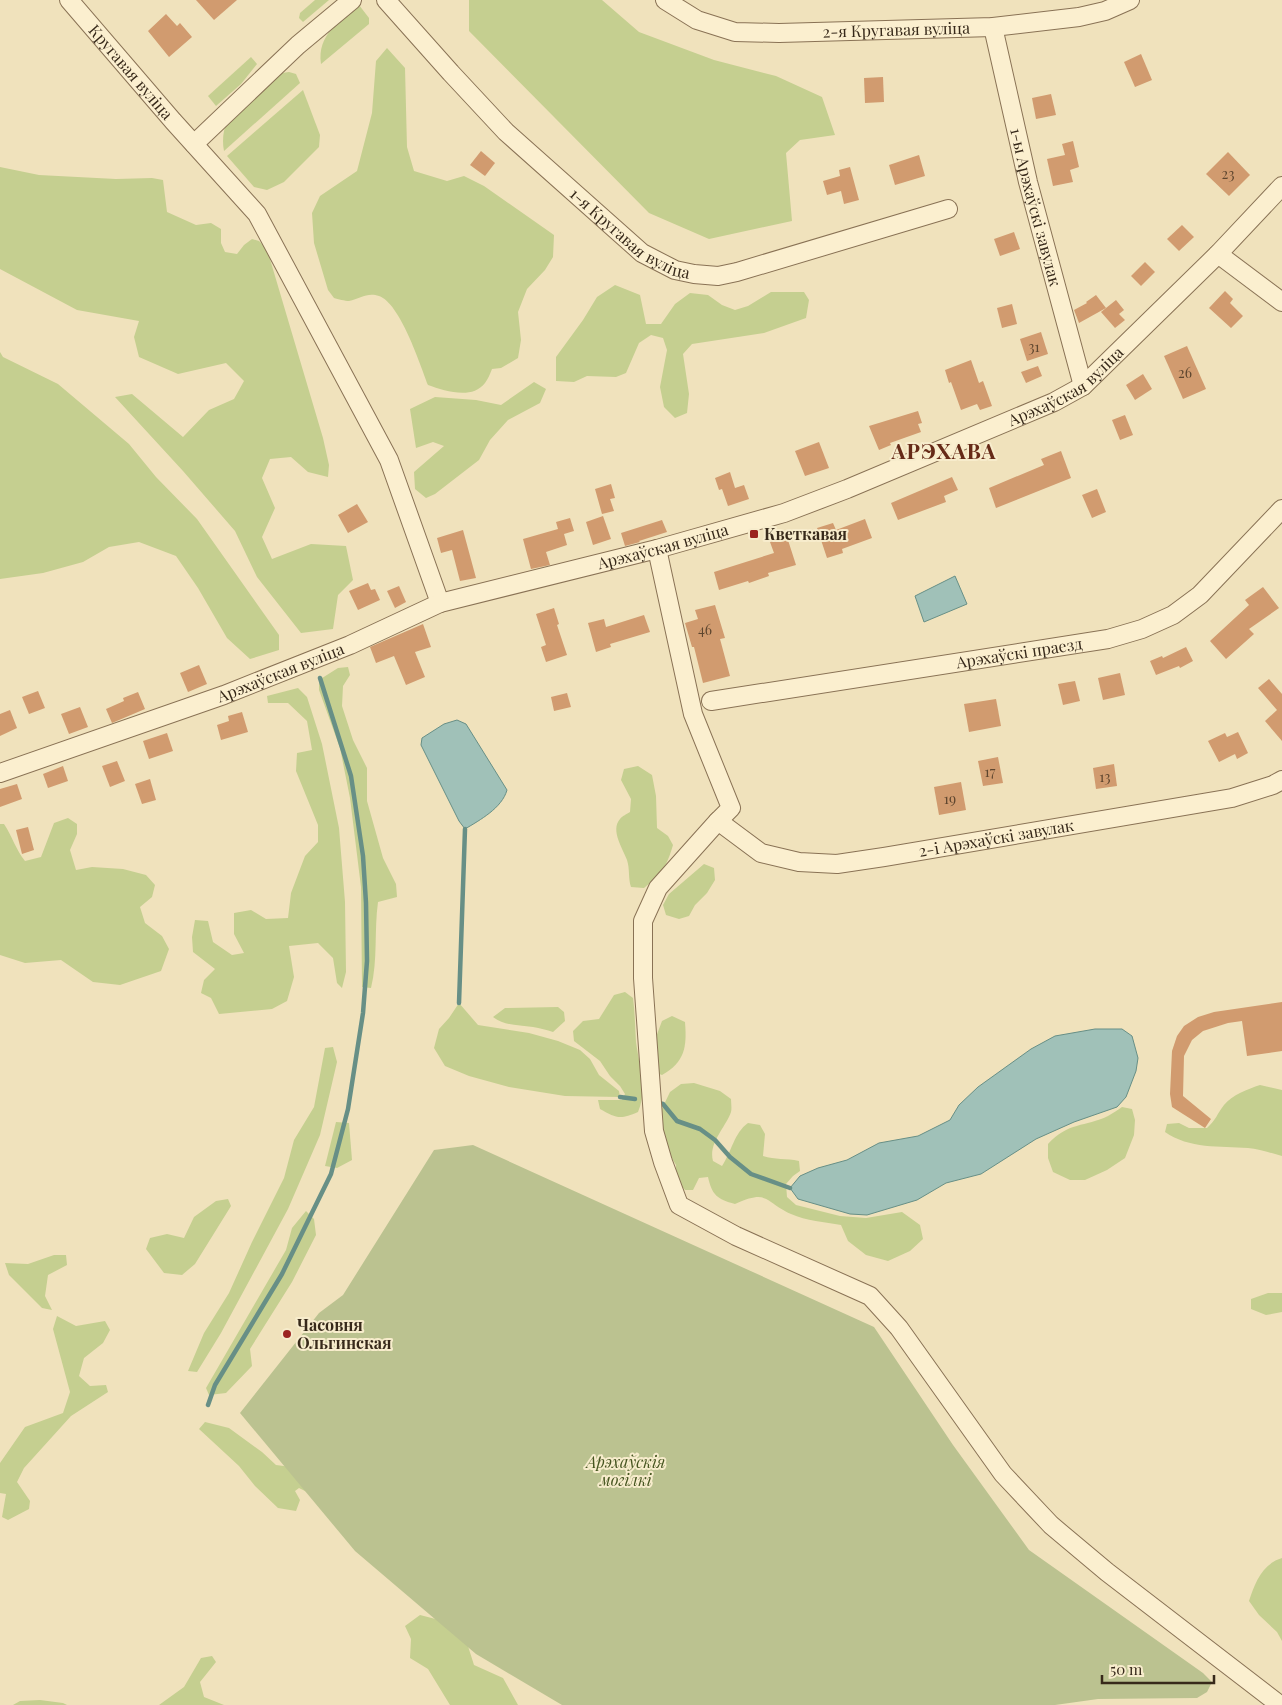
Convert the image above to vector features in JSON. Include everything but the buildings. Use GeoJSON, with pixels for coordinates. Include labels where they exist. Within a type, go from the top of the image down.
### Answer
{"type":"FeatureCollection","features":[{"type":"Feature","properties":{"kind":"street","name":"Кругавая вуліца"},"geometry":{"type":"LineString","coordinates":[[69,0],[257,214],[388,460],[440,604]]}},
{"type":"Feature","properties":{"kind":"street"},"geometry":{"type":"LineString","coordinates":[[194,144],[298,45],[352,0]]}},
{"type":"Feature","properties":{"kind":"street","name":"1-я Кругавая вуліца"},"geometry":{"type":"LineString","coordinates":[[386,0],[451,74],[506,132],[642,253],[675,270],[718,276],[737,272],[948,209]]}},
{"type":"Feature","properties":{"kind":"street","name":"2-я Кругавая вуліца"},"geometry":{"type":"LineString","coordinates":[[665,0],[697,20],[735,32],[779,33],[993,27],[1079,17],[1105,11],[1130,0]]}},
{"type":"Feature","properties":{"kind":"street","name":"1-ы Арэхаўскі завулак"},"geometry":{"type":"LineString","coordinates":[[993,27],[1028,182],[1083,386]]}},
{"type":"Feature","properties":{"kind":"street","name":"Арэхаўская вуліца"},"geometry":{"type":"LineString","coordinates":[[0,773],[241,688],[350,645],[440,604],[751,524],[838,492],[1054,402],[1083,386],[1218,254],[1282,186]]}},
{"type":"Feature","properties":{"kind":"street"},"geometry":{"type":"LineString","coordinates":[[1218,254],[1282,302]]}},
{"type":"Feature","properties":{"kind":"street","name":"Арэхаўскі праезд"},"geometry":{"type":"LineString","coordinates":[[711,701],[1108,639],[1142,629],[1173,615],[1200,594],[1282,509]]}},
{"type":"Feature","properties":{"kind":"street"},"geometry":{"type":"LineString","coordinates":[[657,549],[693,714],[731,808],[658,888],[643,921],[643,978],[654,1131],[678,1205],[736,1236],[870,1296],[899,1328],[1003,1474],[1051,1525],[1107,1572],[1280,1705]]}},
{"type":"Feature","properties":{"kind":"street","name":"2-і Арэхаўскі завулак"},"geometry":{"type":"LineString","coordinates":[[718,821],[761,852],[798,862],[837,864],[1232,798],[1273,786],[1282,780]]}},
{"type":"Feature","properties":{"kind":"green space"},"geometry":{"type":"Polygon","coordinates":[[[315,0],[329,0],[303,22],[299,18],[300,13],[315,0]]]}},
{"type":"Feature","properties":{"kind":"green space"},"geometry":{"type":"Polygon","coordinates":[[[469,0],[602,0],[639,32],[714,60],[776,76],[822,97],[835,135],[800,140],[786,153],[792,221],[709,239],[649,213],[469,31],[469,0]]]}},
{"type":"Feature","properties":{"kind":"green space"},"geometry":{"type":"Polygon","coordinates":[[[359,5],[369,18],[369,24],[321,64],[322,45],[326,37],[337,24],[359,5]]]}},
{"type":"Feature","properties":{"kind":"green space"},"geometry":{"type":"Polygon","coordinates":[[[387,48],[405,68],[407,147],[414,171],[447,181],[464,176],[484,186],[554,235],[553,257],[545,270],[527,289],[518,312],[521,340],[518,358],[501,368],[492,369],[485,383],[480,388],[466,393],[442,390],[428,385],[415,349],[402,322],[387,301],[375,295],[367,295],[349,301],[334,298],[328,290],[314,243],[312,213],[320,196],[357,171],[372,113],[376,61],[387,48]]]}},
{"type":"Feature","properties":{"kind":"green space"},"geometry":{"type":"Polygon","coordinates":[[[251,57],[257,64],[241,84],[216,106],[208,96],[251,57]]]}},
{"type":"Feature","properties":{"kind":"green space"},"geometry":{"type":"Polygon","coordinates":[[[282,73],[296,74],[300,83],[224,151],[223,136],[227,121],[282,73]]]}},
{"type":"Feature","properties":{"kind":"green space"},"geometry":{"type":"Polygon","coordinates":[[[303,90],[320,135],[319,147],[284,182],[267,190],[254,187],[227,156],[303,90]]]}},
{"type":"Feature","properties":{"kind":"green space"},"geometry":{"type":"Polygon","coordinates":[[[0,167],[39,175],[116,179],[152,178],[163,180],[167,212],[196,225],[211,223],[221,229],[221,243],[225,252],[237,254],[252,239],[259,241],[267,249],[323,438],[329,465],[328,477],[308,472],[291,457],[270,459],[262,478],[275,508],[262,537],[272,559],[311,544],[346,546],[353,580],[338,595],[333,629],[301,633],[257,577],[235,531],[115,397],[132,394],[183,437],[209,410],[234,399],[244,381],[226,363],[178,374],[139,357],[134,337],[139,321],[77,310],[0,269],[0,167]]]}},
{"type":"Feature","properties":{"kind":"green space"},"geometry":{"type":"Polygon","coordinates":[[[615,285],[640,295],[646,324],[661,324],[675,304],[690,293],[708,295],[722,305],[735,310],[748,306],[771,292],[804,292],[809,300],[806,318],[764,333],[692,344],[683,354],[689,394],[687,413],[675,418],[664,407],[660,387],[667,350],[663,338],[651,335],[639,343],[626,373],[616,377],[587,376],[574,382],[556,381],[556,357],[597,297],[615,285]]]}},
{"type":"Feature","properties":{"kind":"green space"},"geometry":{"type":"Polygon","coordinates":[[[0,352],[3,357],[58,384],[129,444],[156,477],[197,519],[279,635],[279,650],[250,659],[227,638],[198,588],[176,556],[139,542],[109,547],[83,562],[43,573],[0,579],[0,352]]]}},
{"type":"Feature","properties":{"kind":"green space"},"geometry":{"type":"Polygon","coordinates":[[[534,382],[546,389],[540,403],[508,420],[490,440],[479,460],[435,494],[426,498],[415,489],[414,472],[444,446],[433,442],[416,448],[410,409],[435,397],[476,400],[501,405],[534,382]]]}},
{"type":"Feature","properties":{"kind":"green space"},"geometry":{"type":"Polygon","coordinates":[[[348,667],[350,675],[343,686],[342,706],[353,740],[367,768],[367,801],[383,858],[396,884],[397,897],[378,902],[371,988],[362,987],[361,887],[350,798],[340,748],[319,690],[319,680],[338,668],[348,667]]]}},
{"type":"Feature","properties":{"kind":"green space"},"geometry":{"type":"Polygon","coordinates":[[[298,688],[307,697],[322,744],[339,828],[345,902],[346,972],[342,988],[337,983],[333,958],[318,943],[289,946],[294,977],[287,1001],[272,1009],[219,1014],[211,998],[201,993],[204,980],[215,969],[193,952],[192,937],[195,920],[208,921],[213,942],[232,955],[244,953],[234,934],[234,913],[251,910],[266,919],[288,918],[291,893],[305,856],[318,842],[318,825],[296,771],[297,753],[312,750],[307,721],[288,703],[268,703],[267,696],[298,688]]]}},
{"type":"Feature","properties":{"kind":"green space"},"geometry":{"type":"Polygon","coordinates":[[[638,766],[652,775],[656,796],[657,828],[668,836],[673,845],[663,869],[644,888],[631,887],[628,863],[618,840],[616,828],[621,818],[630,812],[631,799],[621,780],[624,769],[638,766]]]}},
{"type":"Feature","properties":{"kind":"green space"},"geometry":{"type":"Polygon","coordinates":[[[68,818],[77,824],[77,834],[70,850],[76,870],[92,867],[123,869],[146,875],[155,885],[152,897],[140,907],[145,923],[162,936],[169,949],[161,971],[120,985],[93,982],[61,960],[25,963],[0,955],[0,824],[4,824],[25,861],[41,857],[54,823],[68,818]]]}},
{"type":"Feature","properties":{"kind":"green space"},"geometry":{"type":"Polygon","coordinates":[[[704,864],[714,868],[715,880],[707,893],[695,905],[689,916],[679,919],[666,915],[663,905],[669,894],[704,864]]]}},
{"type":"Feature","properties":{"kind":"green space"},"geometry":{"type":"Polygon","coordinates":[[[625,992],[633,998],[636,1042],[643,1086],[638,1112],[618,1117],[600,1109],[598,1100],[622,1100],[625,1094],[600,1061],[574,1041],[573,1031],[583,1021],[599,1019],[614,995],[625,992]]]}},
{"type":"Feature","properties":{"kind":"green space"},"geometry":{"type":"Polygon","coordinates":[[[459,1003],[478,1025],[529,1033],[558,1041],[580,1050],[590,1059],[599,1075],[619,1091],[620,1097],[565,1096],[509,1087],[469,1076],[445,1066],[434,1048],[439,1029],[459,1003]]]}},
{"type":"Feature","properties":{"kind":"green space"},"geometry":{"type":"Polygon","coordinates":[[[558,1007],[564,1012],[565,1021],[553,1032],[536,1027],[507,1024],[493,1017],[505,1008],[558,1007]]]}},
{"type":"Feature","properties":{"kind":"green space"},"geometry":{"type":"Polygon","coordinates":[[[672,1016],[685,1022],[685,1046],[676,1065],[662,1075],[654,1072],[653,1045],[662,1021],[672,1016]]]}},
{"type":"Feature","properties":{"kind":"green space"},"geometry":{"type":"Polygon","coordinates":[[[333,1047],[337,1062],[320,1135],[288,1209],[221,1333],[197,1372],[188,1371],[204,1333],[229,1293],[284,1178],[294,1140],[314,1107],[325,1048],[333,1047]]]}},
{"type":"Feature","properties":{"kind":"green space"},"geometry":{"type":"Polygon","coordinates":[[[694,1083],[720,1091],[731,1099],[729,1118],[718,1135],[713,1148],[713,1161],[722,1166],[743,1127],[748,1123],[760,1125],[765,1134],[763,1156],[799,1161],[800,1171],[786,1184],[787,1197],[796,1205],[840,1216],[866,1218],[902,1212],[920,1225],[923,1239],[910,1251],[888,1261],[866,1255],[848,1241],[841,1225],[809,1220],[791,1214],[765,1198],[754,1197],[735,1204],[724,1200],[716,1195],[711,1188],[708,1177],[699,1178],[693,1190],[685,1190],[676,1180],[676,1165],[661,1141],[657,1119],[670,1092],[681,1084],[694,1083]]]}},
{"type":"Feature","properties":{"kind":"green space"},"geometry":{"type":"Polygon","coordinates":[[[1260,1085],[1282,1090],[1282,1156],[1252,1149],[1194,1144],[1165,1132],[1167,1124],[1179,1123],[1189,1128],[1207,1128],[1231,1098],[1245,1090],[1260,1085]]]}},
{"type":"Feature","properties":{"kind":"green space"},"geometry":{"type":"Polygon","coordinates":[[[1122,1107],[1132,1109],[1135,1120],[1134,1135],[1125,1158],[1107,1170],[1085,1180],[1070,1180],[1053,1172],[1048,1158],[1048,1144],[1055,1137],[1070,1128],[1108,1116],[1122,1107]]]}},
{"type":"Feature","properties":{"kind":"green space"},"geometry":{"type":"Polygon","coordinates":[[[336,1122],[349,1123],[352,1160],[337,1168],[325,1166],[336,1122]]]}},
{"type":"Feature","properties":{"kind":"green space","name":"Арэхаўскія могілкі"},"geometry":{"type":"Polygon","coordinates":[[[473,1145],[874,1327],[953,1445],[1029,1550],[1203,1673],[1212,1682],[1207,1692],[1197,1698],[1098,1699],[1055,1705],[562,1705],[476,1654],[355,1551],[240,1413],[319,1313],[343,1295],[434,1150],[473,1145]]]}},
{"type":"Feature","properties":{"kind":"green space"},"geometry":{"type":"Polygon","coordinates":[[[228,1199],[231,1206],[195,1264],[182,1275],[164,1273],[146,1249],[150,1238],[167,1234],[184,1238],[194,1217],[216,1201],[228,1199]]]}},
{"type":"Feature","properties":{"kind":"green space"},"geometry":{"type":"Polygon","coordinates":[[[306,1211],[314,1219],[316,1235],[292,1282],[250,1349],[252,1366],[226,1393],[209,1395],[206,1388],[286,1250],[292,1228],[306,1211]]]}},
{"type":"Feature","properties":{"kind":"green space"},"geometry":{"type":"Polygon","coordinates":[[[54,1255],[66,1255],[67,1265],[48,1275],[45,1296],[52,1310],[42,1308],[9,1275],[5,1263],[28,1264],[54,1255]]]}},
{"type":"Feature","properties":{"kind":"green space"},"geometry":{"type":"Polygon","coordinates":[[[1268,1293],[1282,1293],[1282,1312],[1266,1315],[1251,1309],[1251,1299],[1268,1293]]]}},
{"type":"Feature","properties":{"kind":"green space"},"geometry":{"type":"Polygon","coordinates":[[[57,1316],[76,1326],[105,1321],[110,1330],[103,1343],[84,1358],[79,1376],[90,1386],[106,1385],[108,1392],[71,1416],[24,1468],[17,1482],[30,1501],[29,1509],[8,1520],[2,1517],[6,1494],[0,1493],[0,1463],[25,1427],[63,1413],[70,1392],[53,1329],[57,1316]]]}},
{"type":"Feature","properties":{"kind":"green space"},"geometry":{"type":"Polygon","coordinates":[[[205,1422],[229,1428],[262,1452],[276,1465],[299,1468],[311,1494],[299,1488],[295,1491],[300,1500],[296,1511],[278,1508],[255,1486],[239,1466],[199,1429],[205,1422]]]}},
{"type":"Feature","properties":{"kind":"green space"},"geometry":{"type":"Polygon","coordinates":[[[1282,1558],[1282,1641],[1277,1632],[1259,1615],[1249,1601],[1264,1569],[1282,1558]]]}},
{"type":"Feature","properties":{"kind":"green space"},"geometry":{"type":"Polygon","coordinates":[[[420,1615],[451,1623],[467,1643],[474,1665],[503,1678],[518,1705],[450,1705],[428,1669],[410,1658],[411,1639],[405,1626],[420,1615]]]}},
{"type":"Feature","properties":{"kind":"green space"},"geometry":{"type":"Polygon","coordinates":[[[212,1656],[216,1662],[200,1682],[204,1697],[224,1705],[159,1705],[184,1687],[201,1658],[212,1656]]]}},
{"type":"Feature","properties":{"kind":"green space"},"geometry":{"type":"Polygon","coordinates":[[[40,1700],[67,1705],[13,1705],[20,1701],[40,1700]]]}},
{"type":"Feature","properties":{"kind":"water"},"geometry":{"type":"Polygon","coordinates":[[[955,576],[967,604],[924,622],[915,596],[955,576]]]}},
{"type":"Feature","properties":{"kind":"water"},"geometry":{"type":"Polygon","coordinates":[[[457,720],[466,724],[507,790],[495,808],[465,829],[459,821],[421,745],[422,738],[444,724],[457,720]]]}},
{"type":"Feature","properties":{"kind":"water"},"geometry":{"type":"Polygon","coordinates":[[[1095,1029],[1122,1029],[1132,1036],[1138,1058],[1136,1071],[1126,1097],[1117,1107],[1074,1122],[1036,1139],[981,1174],[946,1183],[917,1200],[867,1215],[850,1214],[798,1199],[790,1188],[800,1176],[818,1168],[847,1160],[879,1143],[918,1136],[950,1120],[959,1105],[978,1087],[1031,1049],[1055,1036],[1095,1029]]]}},
{"type":"Feature","properties":{"kind":"waterway"},"geometry":{"type":"LineString","coordinates":[[208,1405],[215,1385],[282,1274],[331,1174],[348,1109],[363,1013],[367,961],[363,856],[351,776],[320,678]]}},
{"type":"Feature","properties":{"kind":"waterway"},"geometry":{"type":"LineString","coordinates":[[459,1003],[465,829]]}},
{"type":"Feature","properties":{"kind":"waterway"},"geometry":{"type":"LineString","coordinates":[[620,1097],[635,1099]]}},
{"type":"Feature","properties":{"kind":"waterway"},"geometry":{"type":"LineString","coordinates":[[655,1102],[663,1104],[677,1121],[700,1129],[715,1140],[730,1157],[751,1174],[790,1188]]}},
{"type":"Feature","properties":{"kind":"place","name":"Кветкавая"},"geometry":{"type":"Point","coordinates":[754,534]}},
{"type":"Feature","properties":{"kind":"place","name":"Часовня Ольгинская"},"geometry":{"type":"Point","coordinates":[287,1334]}},
{"type":"Feature","properties":{"kind":"district","name":"АРЭХАВА"},"geometry":{"type":"Point","coordinates":[944,452]}}]}
